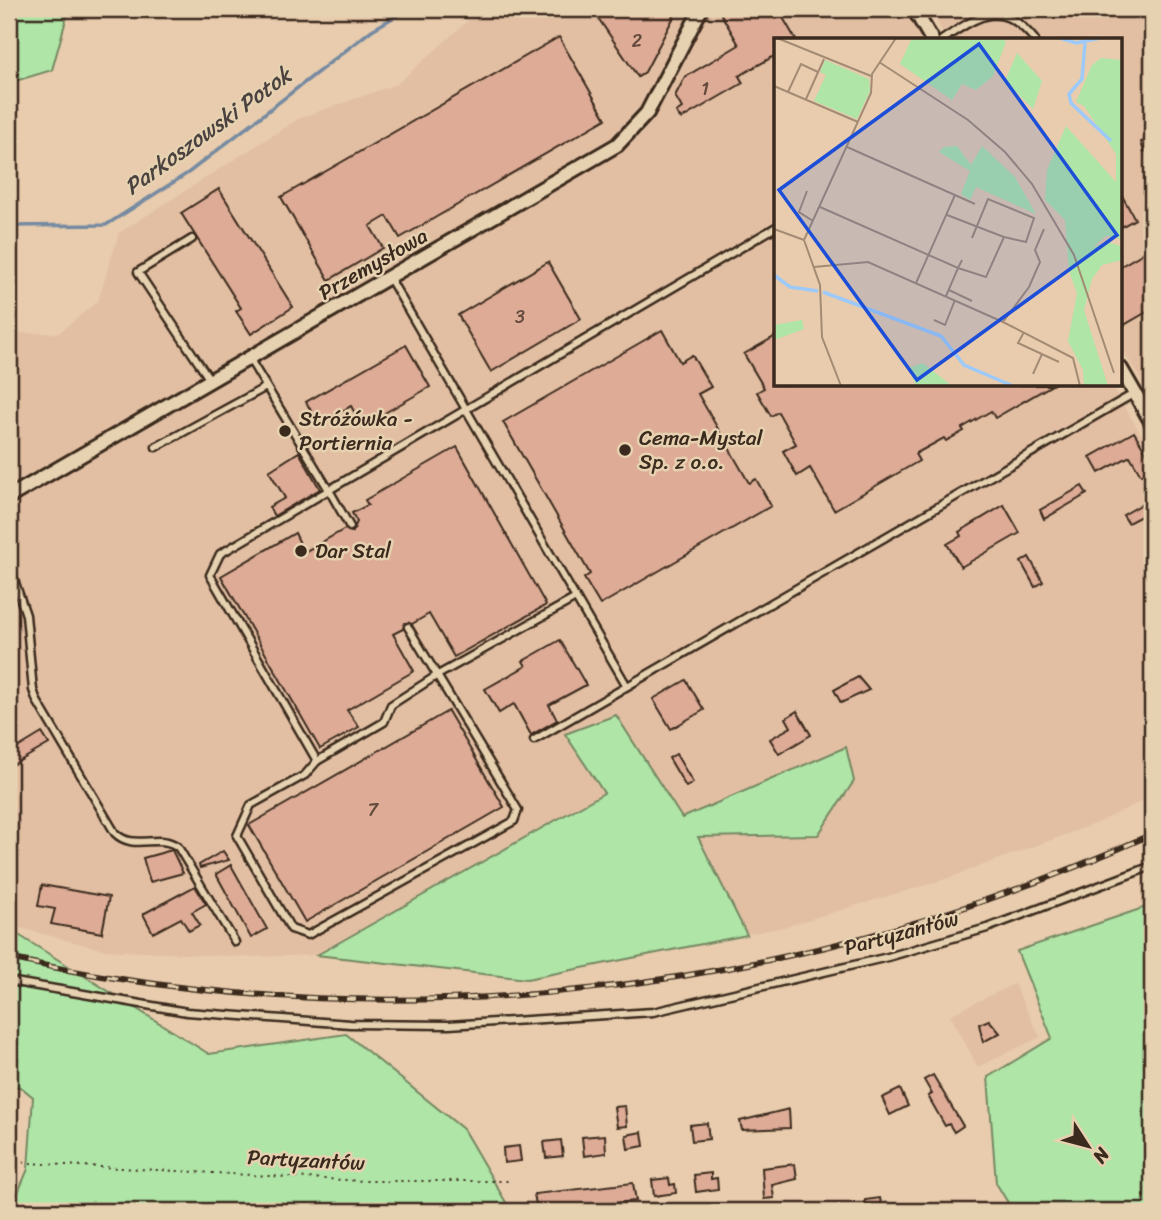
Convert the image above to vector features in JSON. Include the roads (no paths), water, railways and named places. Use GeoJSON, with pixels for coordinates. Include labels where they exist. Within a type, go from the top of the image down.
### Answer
{"type":"FeatureCollection","features":[{"type":"Feature","properties":{"kind":"street","name":"Przemysłowa"},"geometry":{"type":"LineString","coordinates":[[9,497],[617,145],[647,113],[701,9]]}},
{"type":"Feature","properties":{"kind":"street"},"geometry":{"type":"LineString","coordinates":[[914,9],[931,38]]}},
{"type":"Feature","properties":{"kind":"street"},"geometry":{"type":"LineString","coordinates":[[1122,371],[1152,424]]}},
{"type":"Feature","properties":{"kind":"lane"},"geometry":{"type":"LineString","coordinates":[[945,38],[978,17],[1002,12],[1013,14],[1021,20],[1034,38]]}},
{"type":"Feature","properties":{"kind":"lane"},"geometry":{"type":"LineString","coordinates":[[317,761],[210,575],[220,554],[774,229]]}},
{"type":"Feature","properties":{"kind":"lane"},"geometry":{"type":"LineString","coordinates":[[192,239],[138,272],[210,380]]}},
{"type":"Feature","properties":{"kind":"lane"},"geometry":{"type":"LineString","coordinates":[[389,277],[627,686]]}},
{"type":"Feature","properties":{"kind":"lane"},"geometry":{"type":"LineString","coordinates":[[249,358],[350,527]]}},
{"type":"Feature","properties":{"kind":"lane"},"geometry":{"type":"LineString","coordinates":[[156,447],[266,387]]}},
{"type":"Feature","properties":{"kind":"lane"},"geometry":{"type":"LineString","coordinates":[[534,740],[1135,393]]}},
{"type":"Feature","properties":{"kind":"lane"},"geometry":{"type":"LineString","coordinates":[[9,565],[26,615],[33,690],[37,701],[115,833],[132,843],[166,841],[178,847],[235,942]]}},
{"type":"Feature","properties":{"kind":"lane"},"geometry":{"type":"LineString","coordinates":[[408,627],[436,676],[518,810],[514,821],[308,935],[291,929],[237,836],[251,805],[305,775],[317,761],[384,722],[391,705],[436,676],[574,599]]}},
{"type":"Feature","properties":{"kind":"lane","name":"Partyzantów"},"geometry":{"type":"LineString","coordinates":[[9,981],[187,1012],[350,1024],[449,1025],[653,1012],[888,957],[987,928],[1152,866]]}},
{"type":"Feature","properties":{"kind":"waterway","name":"Parkoszowski Potok"},"geometry":{"type":"LineString","coordinates":[[9,226],[106,225],[188,173],[372,30],[408,9]]}},
{"type":"Feature","properties":{"kind":"railway"},"geometry":{"type":"LineString","coordinates":[[9,958],[154,984],[299,997],[445,999],[591,989],[735,967],[877,934],[1016,889],[1152,834]]}},
{"type":"Feature","properties":{"kind":"place","name":"Stróżówka - Portiernia"},"geometry":{"type":"Point","coordinates":[285,431]}},
{"type":"Feature","properties":{"kind":"place","name":"Cema-Mystal Sp. z o.o."},"geometry":{"type":"Point","coordinates":[625,450]}},
{"type":"Feature","properties":{"kind":"place","name":"Dar Stal"},"geometry":{"type":"Point","coordinates":[301,551]}}]}
